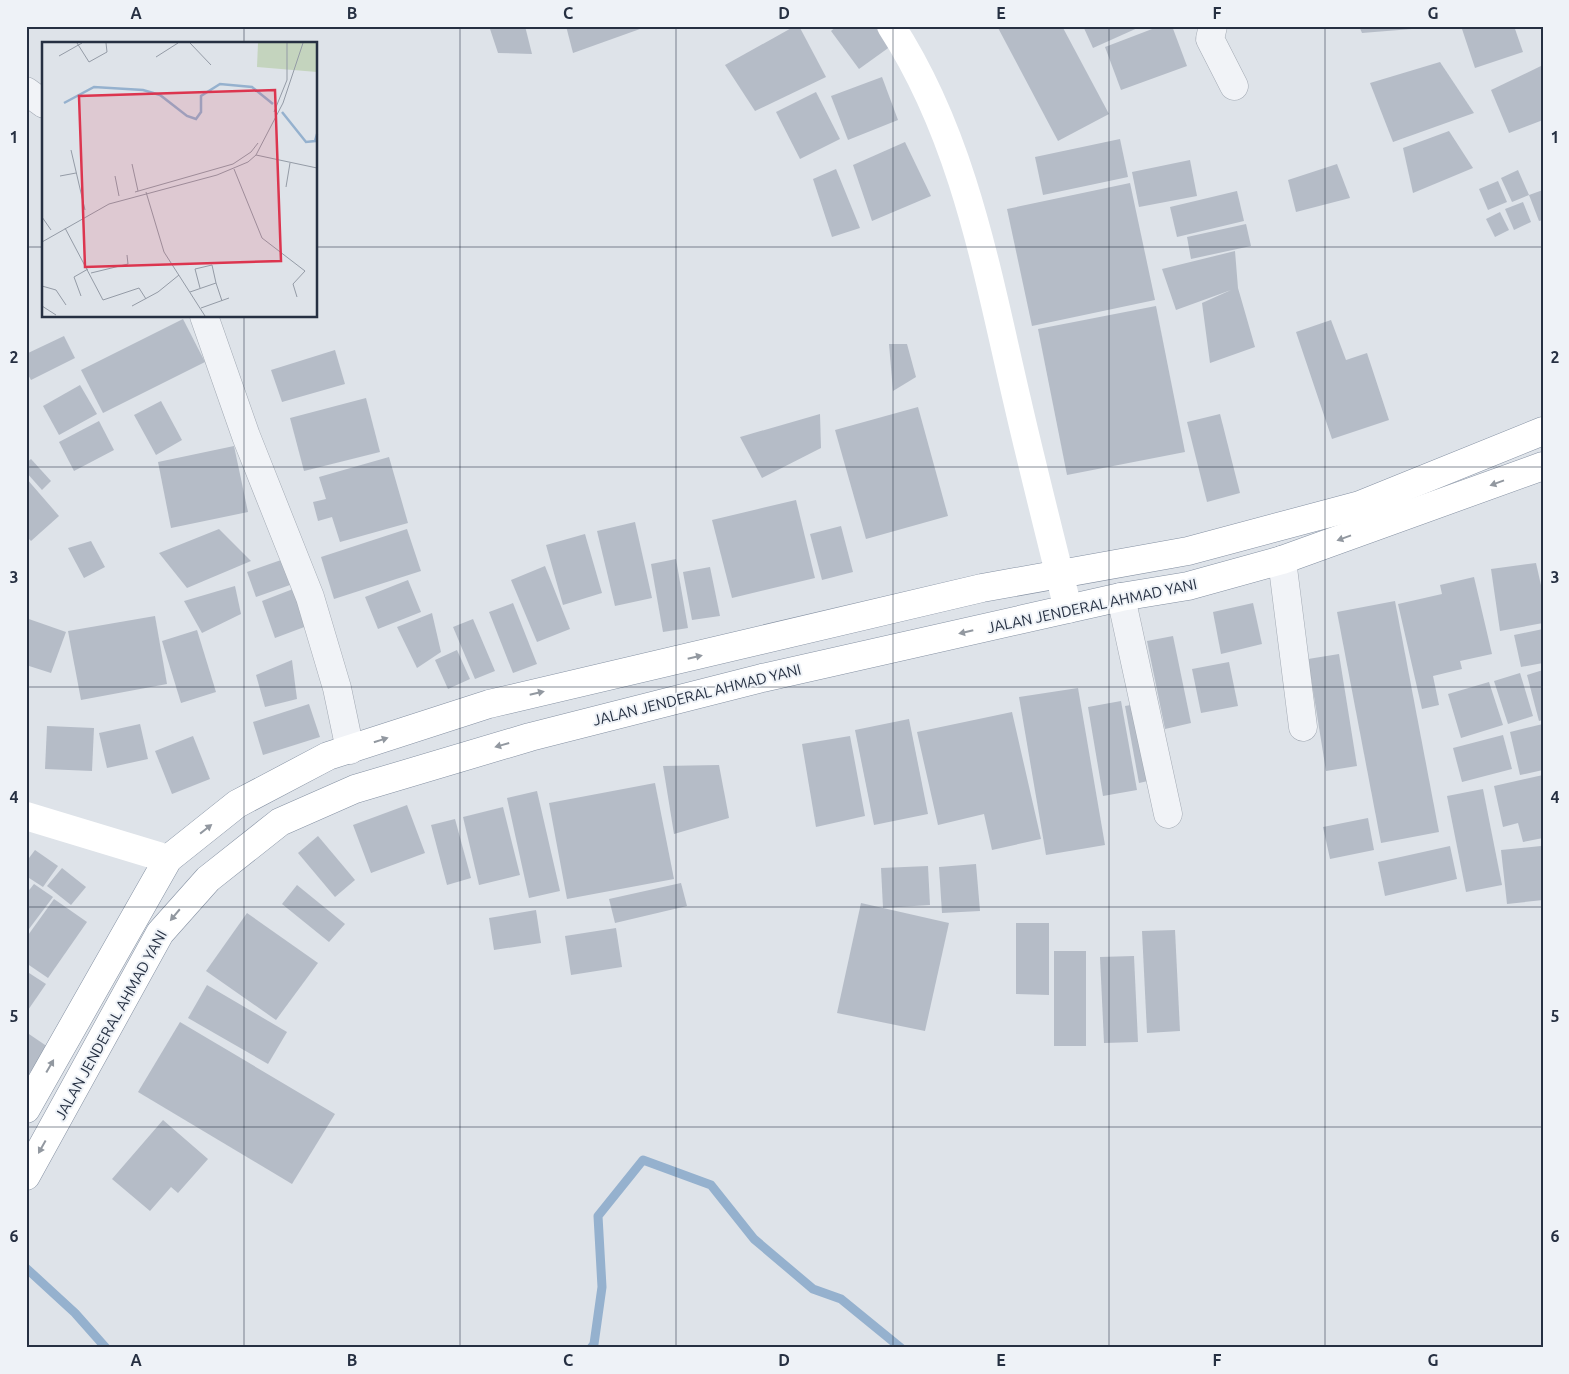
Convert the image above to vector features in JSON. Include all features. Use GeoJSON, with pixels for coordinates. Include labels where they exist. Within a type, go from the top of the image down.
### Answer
{"type":"FeatureCollection","features":[{"type":"Feature","properties":{"kind":"main road"},"geometry":{"type":"LineString","coordinates":[[891,26],[907,51],[932,104],[957,164],[978,232],[1068,609]]}},
{"type":"Feature","properties":{"kind":"main road","name":"JALAN JENDERAL AHMAD YANI"},"geometry":{"type":"LineString","coordinates":[[26,1109],[168,859],[237,804],[328,756],[489,704],[982,588],[1188,551],[1360,505],[1543,431]]}},
{"type":"Feature","properties":{"kind":"main road","name":"JALAN JENDERAL AHMAD YANI"},"geometry":{"type":"LineString","coordinates":[[26,1176],[160,933],[208,879],[280,822],[355,789],[530,737],[762,678],[1121,597],[1188,586],[1282,560],[1543,466]]}},
{"type":"Feature","properties":{"kind":"main road"},"geometry":{"type":"LineString","coordinates":[[26,816],[168,859]]}},
{"type":"Feature","properties":{"kind":"street"},"geometry":{"type":"LineString","coordinates":[[1213,26],[1210,39],[1234,86]]}},
{"type":"Feature","properties":{"kind":"street"},"geometry":{"type":"LineString","coordinates":[[26,91],[42,103]]}},
{"type":"Feature","properties":{"kind":"street"},"geometry":{"type":"LineString","coordinates":[[205,318],[246,436],[310,597],[337,688],[350,750]]}},
{"type":"Feature","properties":{"kind":"street"},"geometry":{"type":"LineString","coordinates":[[1282,560],[1303,727]]}},
{"type":"Feature","properties":{"kind":"street"},"geometry":{"type":"LineString","coordinates":[[1121,597],[1168,814]]}},
{"type":"Feature","properties":{"kind":"building"},"geometry":{"type":"Polygon","coordinates":[[[489,26],[525,26],[532,54],[498,53],[489,26]]]}},
{"type":"Feature","properties":{"kind":"building"},"geometry":{"type":"Polygon","coordinates":[[[566,26],[638,26],[640,29],[573,53],[566,26]]]}},
{"type":"Feature","properties":{"kind":"building"},"geometry":{"type":"Polygon","coordinates":[[[795,26],[799,26],[826,77],[755,111],[725,65],[795,26]]]}},
{"type":"Feature","properties":{"kind":"building"},"geometry":{"type":"Polygon","coordinates":[[[837,26],[876,26],[891,46],[859,69],[831,31],[837,26]]]}},
{"type":"Feature","properties":{"kind":"building"},"geometry":{"type":"Polygon","coordinates":[[[997,26],[1062,26],[1109,114],[1058,141],[997,26]]]}},
{"type":"Feature","properties":{"kind":"building"},"geometry":{"type":"Polygon","coordinates":[[[1083,26],[1142,26],[1093,48],[1083,26]]]}},
{"type":"Feature","properties":{"kind":"building"},"geometry":{"type":"Polygon","coordinates":[[[1160,26],[1172,26],[1187,66],[1121,90],[1105,47],[1160,26]]]}},
{"type":"Feature","properties":{"kind":"building"},"geometry":{"type":"Polygon","coordinates":[[[1359,26],[1424,26],[1424,28],[1362,33],[1359,26]]]}},
{"type":"Feature","properties":{"kind":"building"},"geometry":{"type":"Polygon","coordinates":[[[1461,26],[1514,26],[1523,52],[1475,68],[1461,26]]]}},
{"type":"Feature","properties":{"kind":"building"},"geometry":{"type":"Polygon","coordinates":[[[1440,62],[1474,113],[1393,142],[1370,83],[1440,62]]]}},
{"type":"Feature","properties":{"kind":"building"},"geometry":{"type":"Polygon","coordinates":[[[1543,65],[1543,120],[1509,133],[1491,90],[1543,65]]]}},
{"type":"Feature","properties":{"kind":"building"},"geometry":{"type":"Polygon","coordinates":[[[882,77],[898,120],[848,140],[831,96],[882,77]]]}},
{"type":"Feature","properties":{"kind":"building"},"geometry":{"type":"Polygon","coordinates":[[[816,92],[840,139],[800,159],[776,112],[816,92]]]}},
{"type":"Feature","properties":{"kind":"building"},"geometry":{"type":"Polygon","coordinates":[[[1449,131],[1473,168],[1413,193],[1403,148],[1449,131]]]}},
{"type":"Feature","properties":{"kind":"building"},"geometry":{"type":"Polygon","coordinates":[[[1120,139],[1128,177],[1043,195],[1035,157],[1120,139]]]}},
{"type":"Feature","properties":{"kind":"building"},"geometry":{"type":"Polygon","coordinates":[[[905,142],[931,196],[872,221],[853,165],[905,142]]]}},
{"type":"Feature","properties":{"kind":"building"},"geometry":{"type":"Polygon","coordinates":[[[1190,160],[1197,196],[1139,207],[1132,172],[1190,160]]]}},
{"type":"Feature","properties":{"kind":"building"},"geometry":{"type":"Polygon","coordinates":[[[1337,164],[1350,198],[1296,212],[1288,180],[1337,164]]]}},
{"type":"Feature","properties":{"kind":"building"},"geometry":{"type":"Polygon","coordinates":[[[836,169],[860,228],[832,237],[813,179],[836,169]]]}},
{"type":"Feature","properties":{"kind":"building"},"geometry":{"type":"Polygon","coordinates":[[[1518,170],[1529,195],[1512,202],[1501,178],[1518,170]]]}},
{"type":"Feature","properties":{"kind":"building"},"geometry":{"type":"Polygon","coordinates":[[[1498,181],[1507,202],[1488,210],[1479,189],[1498,181]]]}},
{"type":"Feature","properties":{"kind":"building"},"geometry":{"type":"Polygon","coordinates":[[[1130,183],[1155,300],[1032,326],[1007,209],[1130,183]]]}},
{"type":"Feature","properties":{"kind":"building"},"geometry":{"type":"Polygon","coordinates":[[[1543,190],[1543,220],[1539,221],[1529,195],[1543,190]]]}},
{"type":"Feature","properties":{"kind":"building"},"geometry":{"type":"Polygon","coordinates":[[[1237,191],[1244,221],[1177,237],[1170,207],[1237,191]]]}},
{"type":"Feature","properties":{"kind":"building"},"geometry":{"type":"Polygon","coordinates":[[[1523,202],[1531,222],[1514,230],[1505,209],[1523,202]]]}},
{"type":"Feature","properties":{"kind":"building"},"geometry":{"type":"Polygon","coordinates":[[[1500,212],[1509,230],[1495,237],[1486,219],[1500,212]]]}},
{"type":"Feature","properties":{"kind":"building"},"geometry":{"type":"Polygon","coordinates":[[[1246,224],[1251,246],[1191,259],[1187,237],[1246,224]]]}},
{"type":"Feature","properties":{"kind":"building"},"geometry":{"type":"Polygon","coordinates":[[[1235,251],[1238,288],[1255,347],[1210,363],[1202,303],[1231,290],[1176,310],[1162,269],[1235,251]]]}},
{"type":"Feature","properties":{"kind":"building"},"geometry":{"type":"Polygon","coordinates":[[[1156,306],[1185,452],[1067,475],[1038,329],[1156,306]]]}},
{"type":"Feature","properties":{"kind":"building"},"geometry":{"type":"Polygon","coordinates":[[[183,319],[205,362],[103,413],[81,370],[183,319]]]}},
{"type":"Feature","properties":{"kind":"building"},"geometry":{"type":"Polygon","coordinates":[[[1331,320],[1346,360],[1367,353],[1389,420],[1332,439],[1296,332],[1331,320]]]}},
{"type":"Feature","properties":{"kind":"building"},"geometry":{"type":"Polygon","coordinates":[[[64,336],[75,358],[31,380],[26,371],[26,354],[64,336]]]}},
{"type":"Feature","properties":{"kind":"building"},"geometry":{"type":"Polygon","coordinates":[[[889,344],[907,344],[916,377],[893,391],[889,344]]]}},
{"type":"Feature","properties":{"kind":"building"},"geometry":{"type":"Polygon","coordinates":[[[335,350],[345,384],[282,402],[271,370],[335,350]]]}},
{"type":"Feature","properties":{"kind":"building"},"geometry":{"type":"Polygon","coordinates":[[[80,385],[97,414],[59,435],[43,406],[80,385]]]}},
{"type":"Feature","properties":{"kind":"building"},"geometry":{"type":"Polygon","coordinates":[[[366,398],[380,452],[304,471],[290,418],[366,398]]]}},
{"type":"Feature","properties":{"kind":"building"},"geometry":{"type":"Polygon","coordinates":[[[161,401],[182,440],[156,455],[134,415],[161,401]]]}},
{"type":"Feature","properties":{"kind":"building"},"geometry":{"type":"Polygon","coordinates":[[[918,407],[948,516],[866,539],[835,430],[918,407]]]}},
{"type":"Feature","properties":{"kind":"building"},"geometry":{"type":"Polygon","coordinates":[[[820,414],[821,448],[762,478],[740,437],[820,414]]]}},
{"type":"Feature","properties":{"kind":"building"},"geometry":{"type":"Polygon","coordinates":[[[1220,414],[1240,493],[1207,502],[1187,422],[1220,414]]]}},
{"type":"Feature","properties":{"kind":"building"},"geometry":{"type":"Polygon","coordinates":[[[99,421],[114,450],[74,471],[59,442],[99,421]]]}},
{"type":"Feature","properties":{"kind":"building"},"geometry":{"type":"Polygon","coordinates":[[[234,446],[248,512],[171,528],[158,462],[234,446]]]}},
{"type":"Feature","properties":{"kind":"building"},"geometry":{"type":"Polygon","coordinates":[[[389,457],[408,523],[340,542],[332,517],[318,521],[313,502],[326,499],[319,477],[389,457]]]}},
{"type":"Feature","properties":{"kind":"building"},"geometry":{"type":"Polygon","coordinates":[[[31,459],[51,481],[42,490],[26,472],[26,463],[31,459]]]}},
{"type":"Feature","properties":{"kind":"building"},"geometry":{"type":"Polygon","coordinates":[[[26,478],[59,516],[31,541],[26,536],[26,478]]]}},
{"type":"Feature","properties":{"kind":"building"},"geometry":{"type":"Polygon","coordinates":[[[796,500],[815,578],[732,598],[712,520],[796,500]]]}},
{"type":"Feature","properties":{"kind":"building"},"geometry":{"type":"Polygon","coordinates":[[[635,522],[652,598],[615,606],[597,531],[635,522]]]}},
{"type":"Feature","properties":{"kind":"building"},"geometry":{"type":"Polygon","coordinates":[[[841,526],[853,572],[822,580],[810,534],[841,526]]]}},
{"type":"Feature","properties":{"kind":"building"},"geometry":{"type":"Polygon","coordinates":[[[219,529],[251,561],[187,588],[159,553],[219,529]]]}},
{"type":"Feature","properties":{"kind":"building"},"geometry":{"type":"Polygon","coordinates":[[[407,529],[421,571],[334,599],[321,557],[407,529]]]}},
{"type":"Feature","properties":{"kind":"building"},"geometry":{"type":"Polygon","coordinates":[[[585,534],[602,593],[563,605],[546,545],[585,534]]]}},
{"type":"Feature","properties":{"kind":"building"},"geometry":{"type":"Polygon","coordinates":[[[91,541],[105,567],[84,578],[68,548],[91,541]]]}},
{"type":"Feature","properties":{"kind":"building"},"geometry":{"type":"Polygon","coordinates":[[[676,559],[688,628],[663,632],[651,564],[676,559]]]}},
{"type":"Feature","properties":{"kind":"building"},"geometry":{"type":"Polygon","coordinates":[[[281,560],[290,585],[256,597],[247,572],[281,560]]]}},
{"type":"Feature","properties":{"kind":"building"},"geometry":{"type":"Polygon","coordinates":[[[1536,563],[1543,594],[1543,623],[1500,631],[1491,569],[1536,563]]]}},
{"type":"Feature","properties":{"kind":"building"},"geometry":{"type":"Polygon","coordinates":[[[545,566],[570,629],[537,642],[511,580],[545,566]]]}},
{"type":"Feature","properties":{"kind":"building"},"geometry":{"type":"Polygon","coordinates":[[[710,567],[720,616],[692,620],[683,572],[710,567]]]}},
{"type":"Feature","properties":{"kind":"building"},"geometry":{"type":"Polygon","coordinates":[[[1474,577],[1492,654],[1460,661],[1462,669],[1433,676],[1439,705],[1422,709],[1398,604],[1442,594],[1440,585],[1474,577]]]}},
{"type":"Feature","properties":{"kind":"building"},"geometry":{"type":"Polygon","coordinates":[[[408,580],[421,612],[378,629],[365,597],[408,580]]]}},
{"type":"Feature","properties":{"kind":"building"},"geometry":{"type":"Polygon","coordinates":[[[235,586],[241,614],[202,633],[184,601],[235,586]]]}},
{"type":"Feature","properties":{"kind":"building"},"geometry":{"type":"Polygon","coordinates":[[[293,589],[307,626],[275,638],[262,601],[293,589]]]}},
{"type":"Feature","properties":{"kind":"building"},"geometry":{"type":"Polygon","coordinates":[[[1395,601],[1439,832],[1381,843],[1337,612],[1395,601]]]}},
{"type":"Feature","properties":{"kind":"building"},"geometry":{"type":"Polygon","coordinates":[[[513,603],[537,664],[513,673],[489,612],[513,603]]]}},
{"type":"Feature","properties":{"kind":"building"},"geometry":{"type":"Polygon","coordinates":[[[1253,603],[1262,644],[1221,654],[1213,612],[1253,603]]]}},
{"type":"Feature","properties":{"kind":"building"},"geometry":{"type":"Polygon","coordinates":[[[432,613],[441,652],[417,668],[397,627],[432,613]]]}},
{"type":"Feature","properties":{"kind":"building"},"geometry":{"type":"Polygon","coordinates":[[[155,616],[167,684],[81,700],[68,631],[155,616]]]}},
{"type":"Feature","properties":{"kind":"building"},"geometry":{"type":"Polygon","coordinates":[[[26,618],[66,632],[51,673],[26,665],[26,618]]]}},
{"type":"Feature","properties":{"kind":"building"},"geometry":{"type":"Polygon","coordinates":[[[473,619],[495,671],[475,679],[453,627],[473,619]]]}},
{"type":"Feature","properties":{"kind":"building"},"geometry":{"type":"Polygon","coordinates":[[[1543,629],[1543,663],[1521,667],[1514,635],[1543,629]]]}},
{"type":"Feature","properties":{"kind":"building"},"geometry":{"type":"Polygon","coordinates":[[[197,630],[216,692],[181,703],[162,641],[197,630]]]}},
{"type":"Feature","properties":{"kind":"building"},"geometry":{"type":"Polygon","coordinates":[[[1173,636],[1191,723],[1165,729],[1147,641],[1173,636]]]}},
{"type":"Feature","properties":{"kind":"building"},"geometry":{"type":"Polygon","coordinates":[[[457,650],[470,679],[448,689],[435,660],[457,650]]]}},
{"type":"Feature","properties":{"kind":"building"},"geometry":{"type":"Polygon","coordinates":[[[1339,654],[1357,766],[1326,771],[1308,659],[1339,654]]]}},
{"type":"Feature","properties":{"kind":"building"},"geometry":{"type":"Polygon","coordinates":[[[292,660],[297,699],[265,707],[256,675],[292,660]]]}},
{"type":"Feature","properties":{"kind":"building"},"geometry":{"type":"Polygon","coordinates":[[[1229,662],[1238,706],[1201,713],[1192,669],[1229,662]]]}},
{"type":"Feature","properties":{"kind":"building"},"geometry":{"type":"Polygon","coordinates":[[[1543,670],[1543,720],[1539,721],[1527,675],[1543,670]]]}},
{"type":"Feature","properties":{"kind":"building"},"geometry":{"type":"Polygon","coordinates":[[[1520,673],[1533,716],[1508,724],[1494,681],[1520,673]]]}},
{"type":"Feature","properties":{"kind":"building"},"geometry":{"type":"Polygon","coordinates":[[[1489,682],[1503,725],[1461,738],[1448,694],[1489,682]]]}},
{"type":"Feature","properties":{"kind":"building"},"geometry":{"type":"Polygon","coordinates":[[[1078,688],[1105,845],[1046,855],[1019,697],[1078,688]]]}},
{"type":"Feature","properties":{"kind":"building"},"geometry":{"type":"Polygon","coordinates":[[[1121,701],[1137,790],[1103,796],[1088,707],[1121,701]]]}},
{"type":"Feature","properties":{"kind":"building"},"geometry":{"type":"Polygon","coordinates":[[[1143,703],[1157,779],[1139,783],[1125,706],[1143,703]]]}},
{"type":"Feature","properties":{"kind":"building"},"geometry":{"type":"Polygon","coordinates":[[[309,704],[320,737],[263,755],[253,722],[309,704]]]}},
{"type":"Feature","properties":{"kind":"building"},"geometry":{"type":"Polygon","coordinates":[[[1012,712],[1041,839],[992,850],[984,814],[938,825],[917,732],[1012,712]]]}},
{"type":"Feature","properties":{"kind":"building"},"geometry":{"type":"Polygon","coordinates":[[[909,719],[928,814],[874,825],[855,730],[909,719]]]}},
{"type":"Feature","properties":{"kind":"building"},"geometry":{"type":"Polygon","coordinates":[[[140,724],[148,759],[107,768],[99,733],[140,724]]]}},
{"type":"Feature","properties":{"kind":"building"},"geometry":{"type":"Polygon","coordinates":[[[1543,724],[1543,770],[1520,775],[1510,732],[1543,724]]]}},
{"type":"Feature","properties":{"kind":"building"},"geometry":{"type":"Polygon","coordinates":[[[47,726],[94,728],[92,771],[45,769],[47,726]]]}},
{"type":"Feature","properties":{"kind":"building"},"geometry":{"type":"Polygon","coordinates":[[[1503,735],[1512,769],[1462,782],[1453,748],[1503,735]]]}},
{"type":"Feature","properties":{"kind":"building"},"geometry":{"type":"Polygon","coordinates":[[[193,736],[210,779],[172,794],[155,751],[193,736]]]}},
{"type":"Feature","properties":{"kind":"building"},"geometry":{"type":"Polygon","coordinates":[[[850,736],[865,816],[816,827],[802,744],[850,736]]]}},
{"type":"Feature","properties":{"kind":"building"},"geometry":{"type":"Polygon","coordinates":[[[719,765],[729,818],[674,834],[663,766],[719,765]]]}},
{"type":"Feature","properties":{"kind":"building"},"geometry":{"type":"Polygon","coordinates":[[[1543,775],[1543,838],[1523,842],[1518,823],[1503,827],[1494,786],[1543,775]]]}},
{"type":"Feature","properties":{"kind":"building"},"geometry":{"type":"Polygon","coordinates":[[[655,783],[674,879],[567,899],[549,803],[655,783]]]}},
{"type":"Feature","properties":{"kind":"building"},"geometry":{"type":"Polygon","coordinates":[[[1483,789],[1502,885],[1466,892],[1447,796],[1483,789]]]}},
{"type":"Feature","properties":{"kind":"building"},"geometry":{"type":"Polygon","coordinates":[[[537,791],[560,891],[529,898],[507,798],[537,791]]]}},
{"type":"Feature","properties":{"kind":"building"},"geometry":{"type":"Polygon","coordinates":[[[407,805],[425,853],[371,873],[353,825],[407,805]]]}},
{"type":"Feature","properties":{"kind":"building"},"geometry":{"type":"Polygon","coordinates":[[[503,807],[520,875],[479,885],[463,817],[503,807]]]}},
{"type":"Feature","properties":{"kind":"building"},"geometry":{"type":"Polygon","coordinates":[[[1368,818],[1374,850],[1330,859],[1323,827],[1368,818]]]}},
{"type":"Feature","properties":{"kind":"building"},"geometry":{"type":"Polygon","coordinates":[[[455,819],[471,878],[447,885],[431,825],[455,819]]]}},
{"type":"Feature","properties":{"kind":"building"},"geometry":{"type":"Polygon","coordinates":[[[318,836],[355,880],[335,897],[298,853],[318,836]]]}},
{"type":"Feature","properties":{"kind":"building"},"geometry":{"type":"Polygon","coordinates":[[[1450,846],[1457,879],[1385,896],[1378,862],[1450,846]]]}},
{"type":"Feature","properties":{"kind":"building"},"geometry":{"type":"Polygon","coordinates":[[[1541,846],[1543,900],[1507,904],[1501,850],[1541,846]]]}},
{"type":"Feature","properties":{"kind":"building"},"geometry":{"type":"Polygon","coordinates":[[[35,850],[58,866],[43,887],[26,876],[26,862],[35,850]]]}},
{"type":"Feature","properties":{"kind":"building"},"geometry":{"type":"Polygon","coordinates":[[[976,864],[980,911],[942,913],[939,867],[976,864]]]}},
{"type":"Feature","properties":{"kind":"building"},"geometry":{"type":"Polygon","coordinates":[[[928,866],[930,905],[883,908],[881,868],[928,866]]]}},
{"type":"Feature","properties":{"kind":"building"},"geometry":{"type":"Polygon","coordinates":[[[62,868],[86,887],[71,905],[47,886],[62,868]]]}},
{"type":"Feature","properties":{"kind":"building"},"geometry":{"type":"Polygon","coordinates":[[[681,883],[687,906],[615,923],[609,899],[681,883]]]}},
{"type":"Feature","properties":{"kind":"building"},"geometry":{"type":"Polygon","coordinates":[[[34,884],[53,897],[26,933],[26,894],[34,884]]]}},
{"type":"Feature","properties":{"kind":"building"},"geometry":{"type":"Polygon","coordinates":[[[297,885],[345,924],[329,942],[282,904],[297,885]]]}},
{"type":"Feature","properties":{"kind":"building"},"geometry":{"type":"Polygon","coordinates":[[[54,899],[87,922],[48,978],[26,963],[26,938],[54,899]]]}},
{"type":"Feature","properties":{"kind":"building"},"geometry":{"type":"Polygon","coordinates":[[[861,903],[949,923],[925,1031],[837,1013],[861,903]]]}},
{"type":"Feature","properties":{"kind":"building"},"geometry":{"type":"Polygon","coordinates":[[[536,910],[541,943],[494,950],[489,918],[536,910]]]}},
{"type":"Feature","properties":{"kind":"building"},"geometry":{"type":"Polygon","coordinates":[[[247,913],[318,963],[276,1020],[206,971],[247,913]]]}},
{"type":"Feature","properties":{"kind":"building"},"geometry":{"type":"Polygon","coordinates":[[[1016,923],[1049,923],[1049,995],[1016,994],[1016,923]]]}},
{"type":"Feature","properties":{"kind":"building"},"geometry":{"type":"Polygon","coordinates":[[[616,928],[622,967],[571,975],[565,936],[616,928]]]}},
{"type":"Feature","properties":{"kind":"building"},"geometry":{"type":"Polygon","coordinates":[[[1175,930],[1180,1031],[1147,1033],[1142,931],[1175,930]]]}},
{"type":"Feature","properties":{"kind":"building"},"geometry":{"type":"Polygon","coordinates":[[[1054,951],[1086,951],[1086,1046],[1054,1046],[1054,951]]]}},
{"type":"Feature","properties":{"kind":"building"},"geometry":{"type":"Polygon","coordinates":[[[1134,956],[1138,1042],[1104,1043],[1100,957],[1134,956]]]}},
{"type":"Feature","properties":{"kind":"building"},"geometry":{"type":"Polygon","coordinates":[[[26,971],[46,984],[26,1013],[26,971]]]}},
{"type":"Feature","properties":{"kind":"building"},"geometry":{"type":"Polygon","coordinates":[[[207,985],[287,1032],[268,1064],[188,1018],[207,985]]]}},
{"type":"Feature","properties":{"kind":"building"},"geometry":{"type":"Polygon","coordinates":[[[180,1022],[335,1114],[292,1184],[138,1092],[180,1022]]]}},
{"type":"Feature","properties":{"kind":"building"},"geometry":{"type":"Polygon","coordinates":[[[26,1032],[48,1047],[26,1078],[26,1032]]]}},
{"type":"Feature","properties":{"kind":"building"},"geometry":{"type":"Polygon","coordinates":[[[163,1120],[208,1159],[178,1193],[171,1187],[150,1211],[112,1179],[163,1120]]]}},
{"type":"Feature","properties":{"kind":"waterway"},"geometry":{"type":"LineString","coordinates":[[591,1348],[594,1344],[602,1287],[598,1216],[643,1160],[711,1185],[754,1239],[813,1289],[841,1299],[901,1348]]}},
{"type":"Feature","properties":{"kind":"waterway"},"geometry":{"type":"LineString","coordinates":[[26,1268],[75,1313],[106,1348]]}}]}
